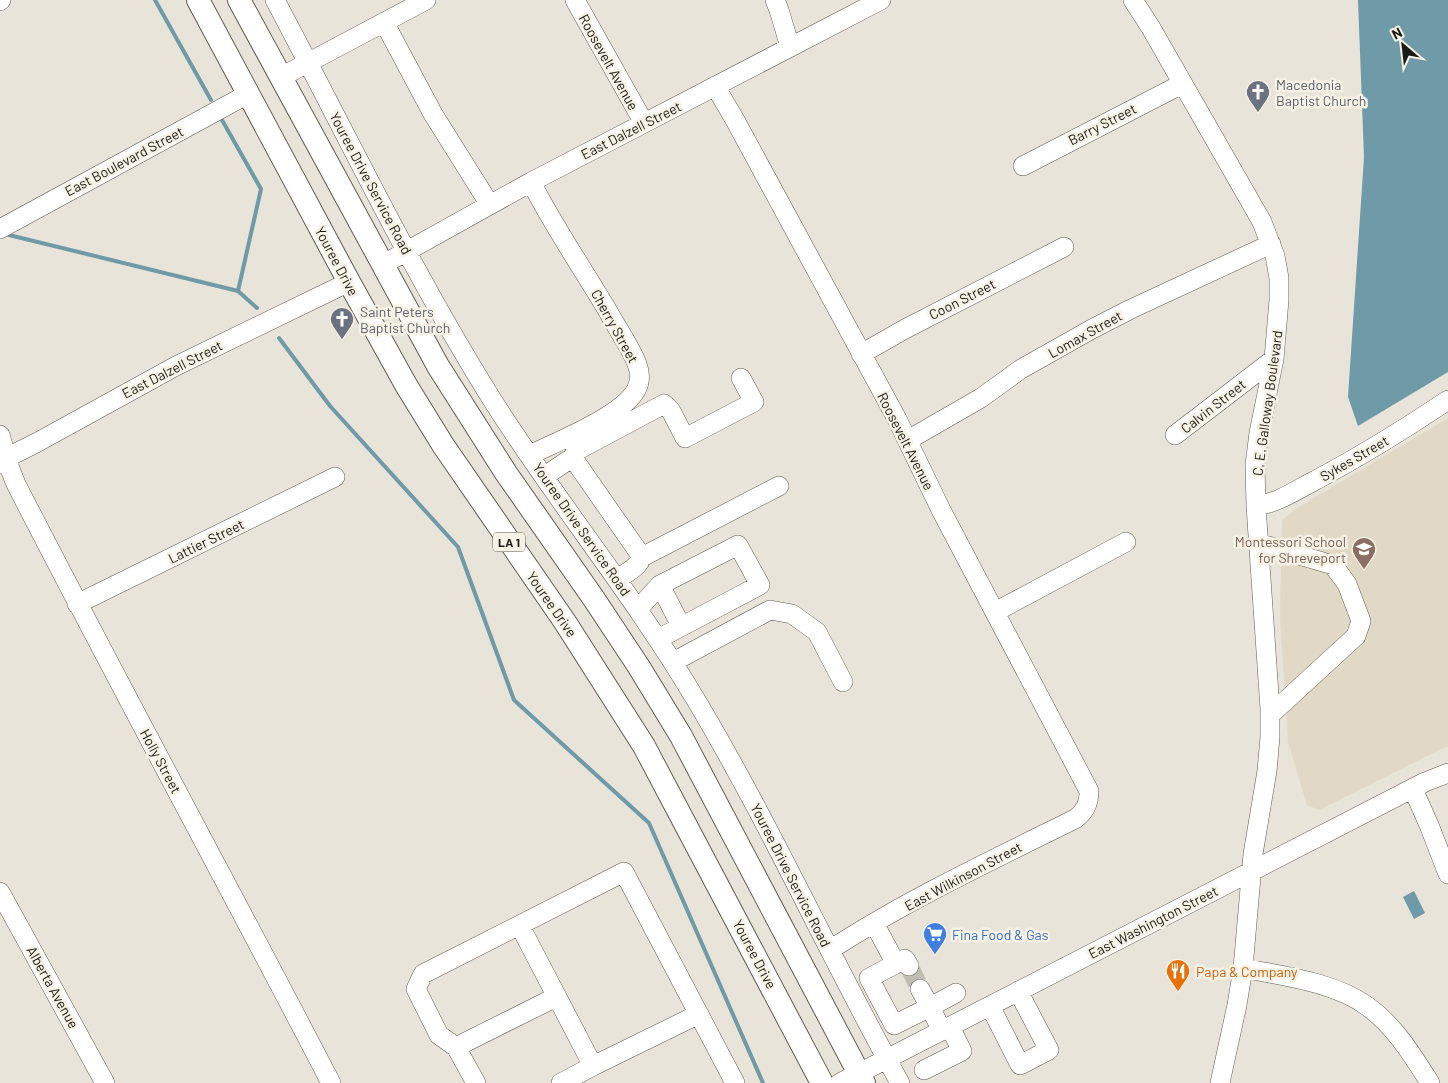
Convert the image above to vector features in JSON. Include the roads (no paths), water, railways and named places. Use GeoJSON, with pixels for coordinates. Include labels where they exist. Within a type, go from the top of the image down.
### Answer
{"type":"FeatureCollection","features":[{"type":"Feature","properties":{"kind":"main road","name":"Youree Drive"},"geometry":{"type":"LineString","coordinates":[[198,0],[406,385],[443,446],[606,684],[644,746],[822,1083]]}},
{"type":"Feature","properties":{"kind":"main road","name":"LA 1"},"geometry":{"type":"LineString","coordinates":[[239,0],[438,366],[506,473],[639,667],[681,736],[854,1080]]}},
{"type":"Feature","properties":{"kind":"main road"},"geometry":{"type":"LineString","coordinates":[[349,282],[382,265]]}},
{"type":"Feature","properties":{"kind":"street","name":"Youree Drive Service Road"},"geometry":{"type":"LineString","coordinates":[[275,0],[407,252],[491,398],[638,608],[673,662],[736,770],[886,1059]]}},
{"type":"Feature","properties":{"kind":"street"},"geometry":{"type":"LineString","coordinates":[[281,77],[426,0]]}},
{"type":"Feature","properties":{"kind":"street","name":"Roosevelt Avenue"},"geometry":{"type":"LineString","coordinates":[[575,0],[644,123]]}},
{"type":"Feature","properties":{"kind":"street"},"geometry":{"type":"LineString","coordinates":[[774,0],[779,10],[790,47]]}},
{"type":"Feature","properties":{"kind":"street","name":"East Dalzell Street"},"geometry":{"type":"LineString","coordinates":[[382,265],[531,182],[882,0]]}},
{"type":"Feature","properties":{"kind":"street","name":"C. E. Galloway Boulevard"},"geometry":{"type":"LineString","coordinates":[[1133,0],[1262,222],[1271,244],[1279,278],[1278,332],[1259,433],[1255,465],[1258,543],[1270,715],[1267,771],[1251,872],[1243,968],[1236,1014],[1220,1083]]}},
{"type":"Feature","properties":{"kind":"street"},"geometry":{"type":"LineString","coordinates":[[384,22],[433,114],[490,205]]}},
{"type":"Feature","properties":{"kind":"street","name":"Barry Street"},"geometry":{"type":"LineString","coordinates":[[1023,166],[1182,84]]}},
{"type":"Feature","properties":{"kind":"street","name":"Roosevelt Avenue"},"geometry":{"type":"LineString","coordinates":[[715,86],[740,128],[908,440],[941,510],[1087,785],[1089,798]]}},
{"type":"Feature","properties":{"kind":"street","name":"East Boulevard Street"},"geometry":{"type":"LineString","coordinates":[[0,229],[248,94]]}},
{"type":"Feature","properties":{"kind":"street","name":"Cherry Street"},"geometry":{"type":"LineString","coordinates":[[530,455],[601,420],[616,410],[631,398],[637,388],[639,373],[636,362],[624,339],[546,212],[531,182]]}},
{"type":"Feature","properties":{"kind":"street","name":"Lomax Street"},"geometry":{"type":"LineString","coordinates":[[908,440],[981,398],[1022,369],[1092,329],[1130,309],[1271,244]]}},
{"type":"Feature","properties":{"kind":"street","name":"Coon Street"},"geometry":{"type":"LineString","coordinates":[[861,354],[905,329],[1064,247]]}},
{"type":"Feature","properties":{"kind":"street","name":"East Dalzell Street"},"geometry":{"type":"LineString","coordinates":[[4,462],[176,366],[349,282]]}},
{"type":"Feature","properties":{"kind":"street","name":"Calvin Street"},"geometry":{"type":"LineString","coordinates":[[1175,435],[1274,359]]}},
{"type":"Feature","properties":{"kind":"street"},"geometry":{"type":"LineString","coordinates":[[572,460],[576,451],[664,404],[672,414],[685,438],[754,402],[741,378]]}},
{"type":"Feature","properties":{"kind":"street","name":"Sykes Street"},"geometry":{"type":"LineString","coordinates":[[1256,506],[1267,505],[1283,498],[1362,455],[1448,400]]}},
{"type":"Feature","properties":{"kind":"street","name":"Holly Street"},"geometry":{"type":"LineString","coordinates":[[0,435],[4,462],[77,604],[331,1083]]}},
{"type":"Feature","properties":{"kind":"street"},"geometry":{"type":"LineString","coordinates":[[545,476],[567,461],[572,460]]}},
{"type":"Feature","properties":{"kind":"street"},"geometry":{"type":"LineString","coordinates":[[572,460],[642,557]]}},
{"type":"Feature","properties":{"kind":"street","name":"Lattier Street"},"geometry":{"type":"LineString","coordinates":[[77,604],[335,477]]}},
{"type":"Feature","properties":{"kind":"street"},"geometry":{"type":"LineString","coordinates":[[617,579],[634,568],[642,557],[779,486]]}},
{"type":"Feature","properties":{"kind":"street"},"geometry":{"type":"LineString","coordinates":[[995,612],[1126,542]]}},
{"type":"Feature","properties":{"kind":"street"},"geometry":{"type":"LineString","coordinates":[[1258,543],[1333,564],[1347,584],[1361,621],[1356,636],[1270,715]]}},
{"type":"Feature","properties":{"kind":"street"},"geometry":{"type":"LineString","coordinates":[[638,608],[660,585],[738,546],[760,585],[658,639]]}},
{"type":"Feature","properties":{"kind":"street"},"geometry":{"type":"LineString","coordinates":[[660,585],[682,626]]}},
{"type":"Feature","properties":{"kind":"street"},"geometry":{"type":"LineString","coordinates":[[716,608],[729,632]]}},
{"type":"Feature","properties":{"kind":"street"},"geometry":{"type":"LineString","coordinates":[[673,662],[770,610],[792,614],[817,632],[843,682]]}},
{"type":"Feature","properties":{"kind":"street","name":"East Washington Street"},"geometry":{"type":"LineString","coordinates":[[854,1080],[886,1059],[1425,782],[1448,773]]}},
{"type":"Feature","properties":{"kind":"street"},"geometry":{"type":"LineString","coordinates":[[1413,789],[1448,874]]}},
{"type":"Feature","properties":{"kind":"street","name":"East Wilkinson Street"},"geometry":{"type":"LineString","coordinates":[[830,950],[939,887],[1075,819],[1084,812],[1089,798]]}},
{"type":"Feature","properties":{"kind":"street"},"geometry":{"type":"LineString","coordinates":[[476,1083],[456,1047],[439,1035],[416,989],[423,974],[624,872],[735,1083]]}},
{"type":"Feature","properties":{"kind":"street","name":"Alberta Avenue"},"geometry":{"type":"LineString","coordinates":[[0,892],[105,1083]]}},
{"type":"Feature","properties":{"kind":"street"},"geometry":{"type":"LineString","coordinates":[[874,923],[902,965],[869,978],[894,1025],[956,993]]}},
{"type":"Feature","properties":{"kind":"street"},"geometry":{"type":"LineString","coordinates":[[520,926],[593,1066]]}},
{"type":"Feature","properties":{"kind":"street"},"geometry":{"type":"LineString","coordinates":[[1243,968],[1312,983],[1345,994],[1368,1006],[1391,1028],[1412,1055],[1430,1083]]}},
{"type":"Feature","properties":{"kind":"street"},"geometry":{"type":"LineString","coordinates":[[920,989],[956,1053],[924,1070]]}},
{"type":"Feature","properties":{"kind":"street"},"geometry":{"type":"LineString","coordinates":[[990,1006],[1020,1065],[1049,1050],[1018,991]]}},
{"type":"Feature","properties":{"kind":"street"},"geometry":{"type":"LineString","coordinates":[[456,1047],[556,997]]}},
{"type":"Feature","properties":{"kind":"street"},"geometry":{"type":"LineString","coordinates":[[860,1007],[879,997]]}},
{"type":"Feature","properties":{"kind":"street"},"geometry":{"type":"LineString","coordinates":[[999,1024],[1027,1009]]}},
{"type":"Feature","properties":{"kind":"street"},"geometry":{"type":"LineString","coordinates":[[561,1083],[699,1014]]}},
{"type":"Feature","properties":{"kind":"street"},"geometry":{"type":"LineString","coordinates":[[886,1059],[900,1083]]}},
{"type":"Feature","properties":{"kind":"water"},"geometry":{"type":"Polygon","coordinates":[[[1358,0],[1448,0],[1448,372],[1358,426],[1348,397],[1364,157],[1358,0]]]}},
{"type":"Feature","properties":{"kind":"water"},"geometry":{"type":"Polygon","coordinates":[[[1414,891],[1425,913],[1414,919],[1403,897],[1414,891]]]}},
{"type":"Feature","properties":{"kind":"waterway"},"geometry":{"type":"LineString","coordinates":[[155,0],[211,100]]}},
{"type":"Feature","properties":{"kind":"waterway"},"geometry":{"type":"LineString","coordinates":[[222,120],[261,189],[238,291]]}},
{"type":"Feature","properties":{"kind":"waterway"},"geometry":{"type":"LineString","coordinates":[[9,235],[238,291],[257,308]]}},
{"type":"Feature","properties":{"kind":"waterway"},"geometry":{"type":"LineString","coordinates":[[279,338],[330,406],[458,547],[514,700],[649,823],[763,1083]]}},
{"type":"Feature","properties":{"kind":"tunnel"},"geometry":{"type":"LineString","coordinates":[[909,966],[920,989]]}},
{"type":"Feature","properties":{"kind":"place","name":"Macedonia Baptist Church"},"geometry":{"type":"Point","coordinates":[1258,113]}},
{"type":"Feature","properties":{"kind":"place","name":"Saint Peters Baptist Church"},"geometry":{"type":"Point","coordinates":[342,340]}},
{"type":"Feature","properties":{"kind":"place","name":"Montessori School for Shreveport"},"geometry":{"type":"Point","coordinates":[1364,570]}},
{"type":"Feature","properties":{"kind":"place","name":"Fina Food & Gas"},"geometry":{"type":"Point","coordinates":[935,955]}},
{"type":"Feature","properties":{"kind":"place","name":"Papa & Company"},"geometry":{"type":"Point","coordinates":[1178,992]}}]}
